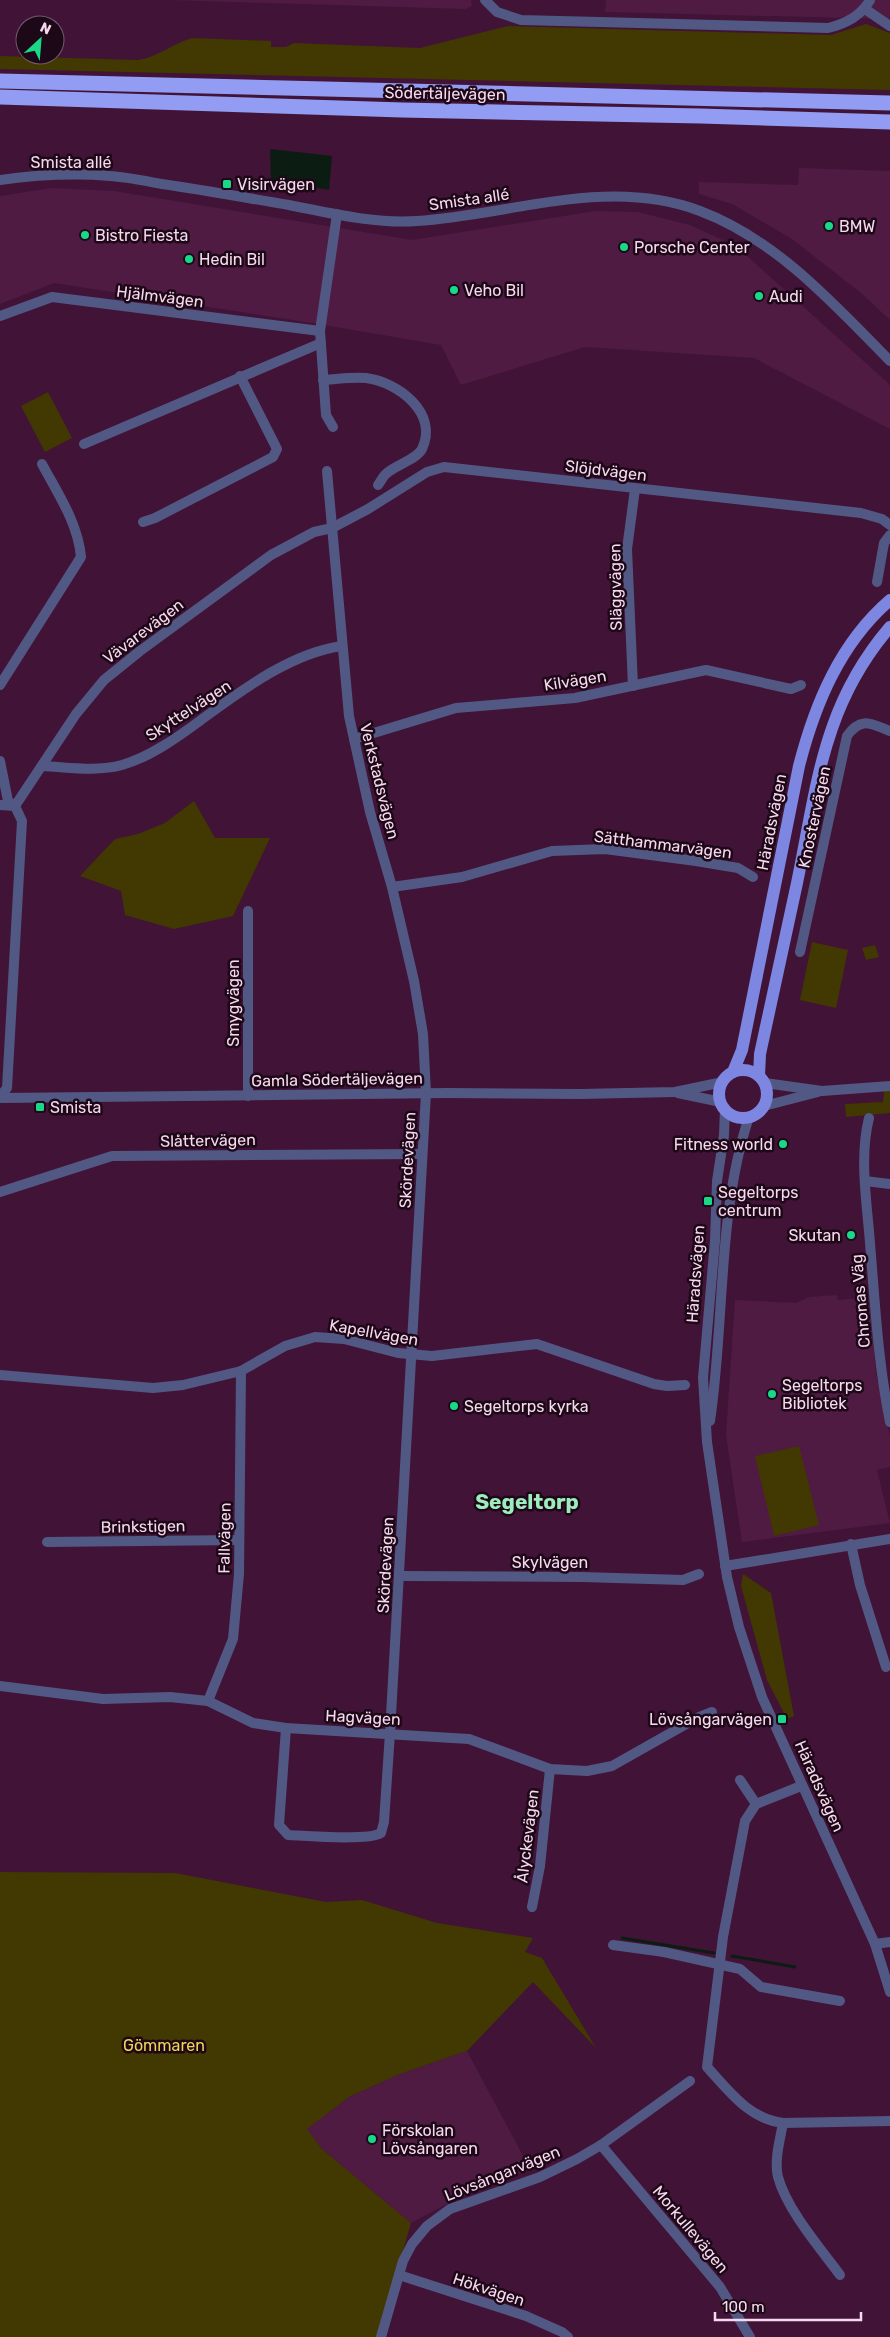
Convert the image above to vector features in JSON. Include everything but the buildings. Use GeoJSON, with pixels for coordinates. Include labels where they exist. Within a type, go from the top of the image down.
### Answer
{"type":"FeatureCollection","features":[{"type":"Feature","properties":{"kind":"highway","name":"Södertäljevägen"},"geometry":{"type":"LineString","coordinates":[[0,81],[890,103]]}},
{"type":"Feature","properties":{"kind":"highway","name":"Södertäljevägen"},"geometry":{"type":"LineString","coordinates":[[0,97],[392,110],[890,122]]}},
{"type":"Feature","properties":{"kind":"main road","name":"Häradsvägen"},"geometry":{"type":"LineString","coordinates":[[734,1072],[742,1050],[808,729],[828,681],[845,653],[868,622],[890,600]]}},
{"type":"Feature","properties":{"kind":"main road"},"geometry":{"type":"LineString","coordinates":[[762,1080],[750,1071],[734,1072],[723,1082],[720,1091],[723,1105],[734,1116],[749,1117],[756,1114],[764,1106],[767,1096],[762,1080],[760,1054],[821,760],[835,717],[857,671],[874,645],[890,627]]}},
{"type":"Feature","properties":{"kind":"street"},"geometry":{"type":"LineString","coordinates":[[485,0],[497,12],[521,20],[828,28],[848,21],[867,5],[890,26]]}},
{"type":"Feature","properties":{"kind":"street","name":"Smista allé"},"geometry":{"type":"LineString","coordinates":[[0,180],[40,175],[110,176],[337,214],[415,222],[459,217],[562,199],[606,196],[644,198],[674,203],[724,221],[765,245],[806,278],[890,362]]}},
{"type":"Feature","properties":{"kind":"street"},"geometry":{"type":"LineString","coordinates":[[333,427],[326,415],[320,331],[337,214]]}},
{"type":"Feature","properties":{"kind":"street","name":"Hjälmvägen"},"geometry":{"type":"LineString","coordinates":[[0,316],[52,298],[320,331]]}},
{"type":"Feature","properties":{"kind":"street"},"geometry":{"type":"LineString","coordinates":[[84,444],[321,343]]}},
{"type":"Feature","properties":{"kind":"street"},"geometry":{"type":"LineString","coordinates":[[143,522],[155,518],[274,457],[277,449],[240,376]]}},
{"type":"Feature","properties":{"kind":"street"},"geometry":{"type":"LineString","coordinates":[[323,380],[366,378],[381,382],[408,396],[422,414],[426,437],[421,451],[386,474],[378,485]]}},
{"type":"Feature","properties":{"kind":"street"},"geometry":{"type":"LineString","coordinates":[[0,685],[81,557],[80,543],[72,522],[42,464]]}},
{"type":"Feature","properties":{"kind":"street","name":"Slöjdvägen"},"geometry":{"type":"LineString","coordinates":[[332,528],[368,509],[427,472],[444,466],[861,514],[882,519],[890,525]]}},
{"type":"Feature","properties":{"kind":"street","name":"Verkstadsvägen"},"geometry":{"type":"LineString","coordinates":[[327,471],[349,716],[370,812],[392,887],[414,983],[423,1034],[426,1093]]}},
{"type":"Feature","properties":{"kind":"street","name":"Släggvägen"},"geometry":{"type":"LineString","coordinates":[[633,686],[627,549],[635,489]]}},
{"type":"Feature","properties":{"kind":"street","name":"Vävarevägen"},"geometry":{"type":"LineString","coordinates":[[15,806],[76,714],[111,674],[271,555],[314,532],[332,528]]}},
{"type":"Feature","properties":{"kind":"street"},"geometry":{"type":"LineString","coordinates":[[877,582],[884,543],[890,535]]}},
{"type":"Feature","properties":{"kind":"street","name":"Skyttelvägen"},"geometry":{"type":"LineString","coordinates":[[42,766],[100,768],[122,765],[170,741],[226,702],[286,665],[328,648],[342,646]]}},
{"type":"Feature","properties":{"kind":"street","name":"Kilvägen"},"geometry":{"type":"LineString","coordinates":[[354,739],[456,708],[575,698],[706,670],[791,689],[801,685]]}},
{"type":"Feature","properties":{"kind":"street","name":"Knostervägen"},"geometry":{"type":"LineString","coordinates":[[800,952],[847,736],[855,725],[858,724],[866,724],[890,731]]}},
{"type":"Feature","properties":{"kind":"street"},"geometry":{"type":"LineString","coordinates":[[0,761],[8,801],[15,806],[22,820],[7,1088],[0,1097]]}},
{"type":"Feature","properties":{"kind":"street"},"geometry":{"type":"LineString","coordinates":[[1,807],[15,806]]}},
{"type":"Feature","properties":{"kind":"street","name":"Sätthammarvägen"},"geometry":{"type":"LineString","coordinates":[[392,887],[462,877],[552,851],[605,849],[696,860],[738,868],[753,877]]}},
{"type":"Feature","properties":{"kind":"street","name":"Smygvägen"},"geometry":{"type":"LineString","coordinates":[[248,911],[248,1096]]}},
{"type":"Feature","properties":{"kind":"street"},"geometry":{"type":"LineString","coordinates":[[762,1080],[822,1091],[890,1086]]}},
{"type":"Feature","properties":{"kind":"street","name":"Gamla Södertäljevägen"},"geometry":{"type":"LineString","coordinates":[[0,1097],[426,1093],[580,1094],[675,1092],[723,1082]]}},
{"type":"Feature","properties":{"kind":"street"},"geometry":{"type":"LineString","coordinates":[[764,1106],[786,1099],[806,1097],[822,1091]]}},
{"type":"Feature","properties":{"kind":"street","name":"Gamla Södertäljevägen"},"geometry":{"type":"LineString","coordinates":[[675,1092],[723,1105]]}},
{"type":"Feature","properties":{"kind":"street","name":"Skördevägen"},"geometry":{"type":"LineString","coordinates":[[286,1728],[279,1825],[288,1835],[353,1837],[376,1836],[382,1832],[390,1733],[426,1093]]}},
{"type":"Feature","properties":{"kind":"street","name":"Häradsvägen"},"geometry":{"type":"LineString","coordinates":[[723,1105],[724,1135],[717,1181],[715,1241],[703,1378],[707,1442],[725,1566],[739,1627],[762,1697],[801,1786],[875,1944],[890,1992]]}},
{"type":"Feature","properties":{"kind":"street","name":"Häradsvägen"},"geometry":{"type":"LineString","coordinates":[[707,1442],[717,1378],[722,1280],[734,1183],[742,1138],[749,1117]]}},
{"type":"Feature","properties":{"kind":"street","name":"Chronas Väg"},"geometry":{"type":"LineString","coordinates":[[869,1118],[864,1139],[865,1181],[877,1333],[890,1422]]}},
{"type":"Feature","properties":{"kind":"street","name":"Slåttervägen"},"geometry":{"type":"LineString","coordinates":[[0,1192],[112,1156],[422,1154]]}},
{"type":"Feature","properties":{"kind":"street"},"geometry":{"type":"LineString","coordinates":[[865,1181],[890,1184]]}},
{"type":"Feature","properties":{"kind":"street","name":"Kapellvägen"},"geometry":{"type":"LineString","coordinates":[[0,1374],[153,1388],[183,1385],[241,1371],[285,1346],[315,1337],[344,1339],[412,1355],[432,1356],[538,1344],[654,1384],[667,1386],[685,1385]]}},
{"type":"Feature","properties":{"kind":"street","name":"Fallvägen"},"geometry":{"type":"LineString","coordinates":[[208,1701],[233,1639],[239,1574],[241,1371]]}},
{"type":"Feature","properties":{"kind":"street"},"geometry":{"type":"LineString","coordinates":[[725,1566],[890,1539]]}},
{"type":"Feature","properties":{"kind":"street","name":"Brinkstigen"},"geometry":{"type":"LineString","coordinates":[[47,1542],[239,1540]]}},
{"type":"Feature","properties":{"kind":"street"},"geometry":{"type":"LineString","coordinates":[[851,1544],[860,1585],[886,1667]]}},
{"type":"Feature","properties":{"kind":"street","name":"Skylvägen"},"geometry":{"type":"LineString","coordinates":[[399,1576],[582,1576],[683,1580],[699,1574]]}},
{"type":"Feature","properties":{"kind":"street","name":"Hagvägen"},"geometry":{"type":"LineString","coordinates":[[0,1686],[103,1699],[170,1697],[208,1701],[253,1723],[286,1728],[469,1739],[550,1769],[587,1771],[612,1766],[697,1718],[712,1712]]}},
{"type":"Feature","properties":{"kind":"street","name":"Ålyckevägen"},"geometry":{"type":"LineString","coordinates":[[532,1907],[540,1866],[550,1769]]}},
{"type":"Feature","properties":{"kind":"street"},"geometry":{"type":"LineString","coordinates":[[740,1780],[756,1804]]}},
{"type":"Feature","properties":{"kind":"street"},"geometry":{"type":"LineString","coordinates":[[801,1786],[756,1804],[745,1820],[723,1937],[707,2067],[754,2115],[768,2122],[890,2121]]}},
{"type":"Feature","properties":{"kind":"street"},"geometry":{"type":"LineString","coordinates":[[875,1944],[890,1942]]}},
{"type":"Feature","properties":{"kind":"street"},"geometry":{"type":"LineString","coordinates":[[613,1945],[664,1952],[740,1968],[761,1987],[840,2002]]}},
{"type":"Feature","properties":{"kind":"street","name":"Lövsångarvägen"},"geometry":{"type":"LineString","coordinates":[[381,2337],[403,2260],[412,2244],[427,2226],[450,2209],[540,2177],[601,2145],[690,2081]]}},
{"type":"Feature","properties":{"kind":"street"},"geometry":{"type":"LineString","coordinates":[[783,2123],[778,2150],[778,2176],[791,2206],[840,2275]]}},
{"type":"Feature","properties":{"kind":"street","name":"Morkullevägen"},"geometry":{"type":"LineString","coordinates":[[601,2145],[720,2287],[750,2337]]}},
{"type":"Feature","properties":{"kind":"street","name":"Hökvägen"},"geometry":{"type":"LineString","coordinates":[[398,2275],[526,2316],[562,2332],[568,2337]]}},
{"type":"Feature","properties":{"kind":"shaded area"},"geometry":{"type":"Polygon","coordinates":[[[168,0],[471,0],[472,6],[465,9],[168,0]]]}},
{"type":"Feature","properties":{"kind":"shaded area"},"geometry":{"type":"Polygon","coordinates":[[[606,0],[890,0],[890,19],[605,12],[606,0]]]}},
{"type":"Feature","properties":{"kind":"shaded area"},"geometry":{"type":"Polygon","coordinates":[[[270,149],[332,156],[329,190],[271,180],[270,149]]]}},
{"type":"Feature","properties":{"kind":"shaded area"},"geometry":{"type":"Polygon","coordinates":[[[799,168],[890,171],[890,320],[861,293],[792,239],[732,204],[699,194],[699,182],[798,185],[799,168]]]}},
{"type":"Feature","properties":{"kind":"shaded area"},"geometry":{"type":"Polygon","coordinates":[[[51,188],[114,191],[412,240],[596,211],[638,212],[690,225],[736,246],[887,382],[890,386],[890,429],[754,358],[585,347],[461,385],[441,345],[54,283],[0,304],[0,196],[51,188]]]}},
{"type":"Feature","properties":{"kind":"shaded area"},"geometry":{"type":"Polygon","coordinates":[[[837,1295],[838,1300],[869,1297],[876,1374],[890,1436],[890,1467],[877,1470],[890,1523],[742,1542],[726,1435],[735,1300],[796,1303],[809,1297],[837,1295]]]}},
{"type":"Feature","properties":{"kind":"shaded area"},"geometry":{"type":"Polygon","coordinates":[[[467,2051],[530,2169],[443,2206],[411,2223],[322,2149],[306,2129],[349,2097],[400,2074],[467,2051]]]}},
{"type":"Feature","properties":{"kind":"green space"},"geometry":{"type":"Polygon","coordinates":[[[866,24],[890,33],[890,90],[0,69],[0,56],[15,56],[15,65],[65,65],[65,58],[138,60],[152,56],[192,38],[271,41],[271,47],[286,47],[294,43],[420,48],[508,26],[831,35],[866,24]]]}},
{"type":"Feature","properties":{"kind":"green space"},"geometry":{"type":"Polygon","coordinates":[[[48,392],[72,438],[45,452],[21,406],[48,392]]]}},
{"type":"Feature","properties":{"kind":"green space"},"geometry":{"type":"Polygon","coordinates":[[[194,801],[215,838],[270,838],[233,916],[174,929],[125,915],[121,891],[80,876],[115,839],[138,834],[165,823],[194,801]]]}},
{"type":"Feature","properties":{"kind":"green space"},"geometry":{"type":"Polygon","coordinates":[[[812,942],[848,950],[836,1008],[800,1000],[812,942]]]}},
{"type":"Feature","properties":{"kind":"green space"},"geometry":{"type":"Polygon","coordinates":[[[875,945],[879,957],[866,960],[862,948],[875,945]]]}},
{"type":"Feature","properties":{"kind":"green space"},"geometry":{"type":"Polygon","coordinates":[[[884,1091],[890,1091],[890,1113],[846,1117],[845,1104],[883,1102],[884,1091]]]}},
{"type":"Feature","properties":{"kind":"green space"},"geometry":{"type":"Polygon","coordinates":[[[799,1446],[819,1525],[774,1536],[755,1456],[799,1446]]]}},
{"type":"Feature","properties":{"kind":"green space"},"geometry":{"type":"Polygon","coordinates":[[[743,1574],[771,1593],[794,1716],[787,1719],[767,1680],[741,1586],[743,1574]]]}},
{"type":"Feature","properties":{"kind":"green space","name":"Gömmaren"},"geometry":{"type":"Polygon","coordinates":[[[0,1872],[175,1873],[326,1902],[362,1900],[437,1923],[533,1938],[525,1952],[542,1958],[596,2048],[533,1982],[467,2051],[400,2074],[349,2097],[307,2129],[322,2149],[411,2223],[378,2337],[0,2337],[0,1872]]]}},
{"type":"Feature","properties":{"kind":"waterway"},"geometry":{"type":"LineString","coordinates":[[622,1938],[714,1953]]}},
{"type":"Feature","properties":{"kind":"waterway"},"geometry":{"type":"LineString","coordinates":[[732,1956],[795,1967]]}},
{"type":"Feature","properties":{"kind":"place","name":"Visirvägen"},"geometry":{"type":"Point","coordinates":[227,184]}},
{"type":"Feature","properties":{"kind":"place","name":"BMW"},"geometry":{"type":"Point","coordinates":[829,226]}},
{"type":"Feature","properties":{"kind":"place","name":"Bistro Fiesta"},"geometry":{"type":"Point","coordinates":[85,235]}},
{"type":"Feature","properties":{"kind":"place","name":"Porsche Center"},"geometry":{"type":"Point","coordinates":[624,247]}},
{"type":"Feature","properties":{"kind":"place","name":"Hedin Bil"},"geometry":{"type":"Point","coordinates":[189,259]}},
{"type":"Feature","properties":{"kind":"place","name":"Veho Bil"},"geometry":{"type":"Point","coordinates":[454,290]}},
{"type":"Feature","properties":{"kind":"place","name":"Audi"},"geometry":{"type":"Point","coordinates":[759,296]}},
{"type":"Feature","properties":{"kind":"place","name":"Smista"},"geometry":{"type":"Point","coordinates":[40,1107]}},
{"type":"Feature","properties":{"kind":"place","name":"Fitness world"},"geometry":{"type":"Point","coordinates":[783,1144]}},
{"type":"Feature","properties":{"kind":"place","name":"Segeltorps centrum"},"geometry":{"type":"Point","coordinates":[708,1201]}},
{"type":"Feature","properties":{"kind":"place","name":"Skutan"},"geometry":{"type":"Point","coordinates":[851,1235]}},
{"type":"Feature","properties":{"kind":"place","name":"Segeltorps Bibliotek"},"geometry":{"type":"Point","coordinates":[772,1394]}},
{"type":"Feature","properties":{"kind":"place","name":"Segeltorps kyrka"},"geometry":{"type":"Point","coordinates":[454,1406]}},
{"type":"Feature","properties":{"kind":"place","name":"Lövsångarvägen"},"geometry":{"type":"Point","coordinates":[782,1719]}},
{"type":"Feature","properties":{"kind":"place","name":"Förskolan Lövsångaren"},"geometry":{"type":"Point","coordinates":[372,2139]}},
{"type":"Feature","properties":{"kind":"district","name":"Segeltorp"},"geometry":{"type":"Point","coordinates":[527,1502]}}]}
